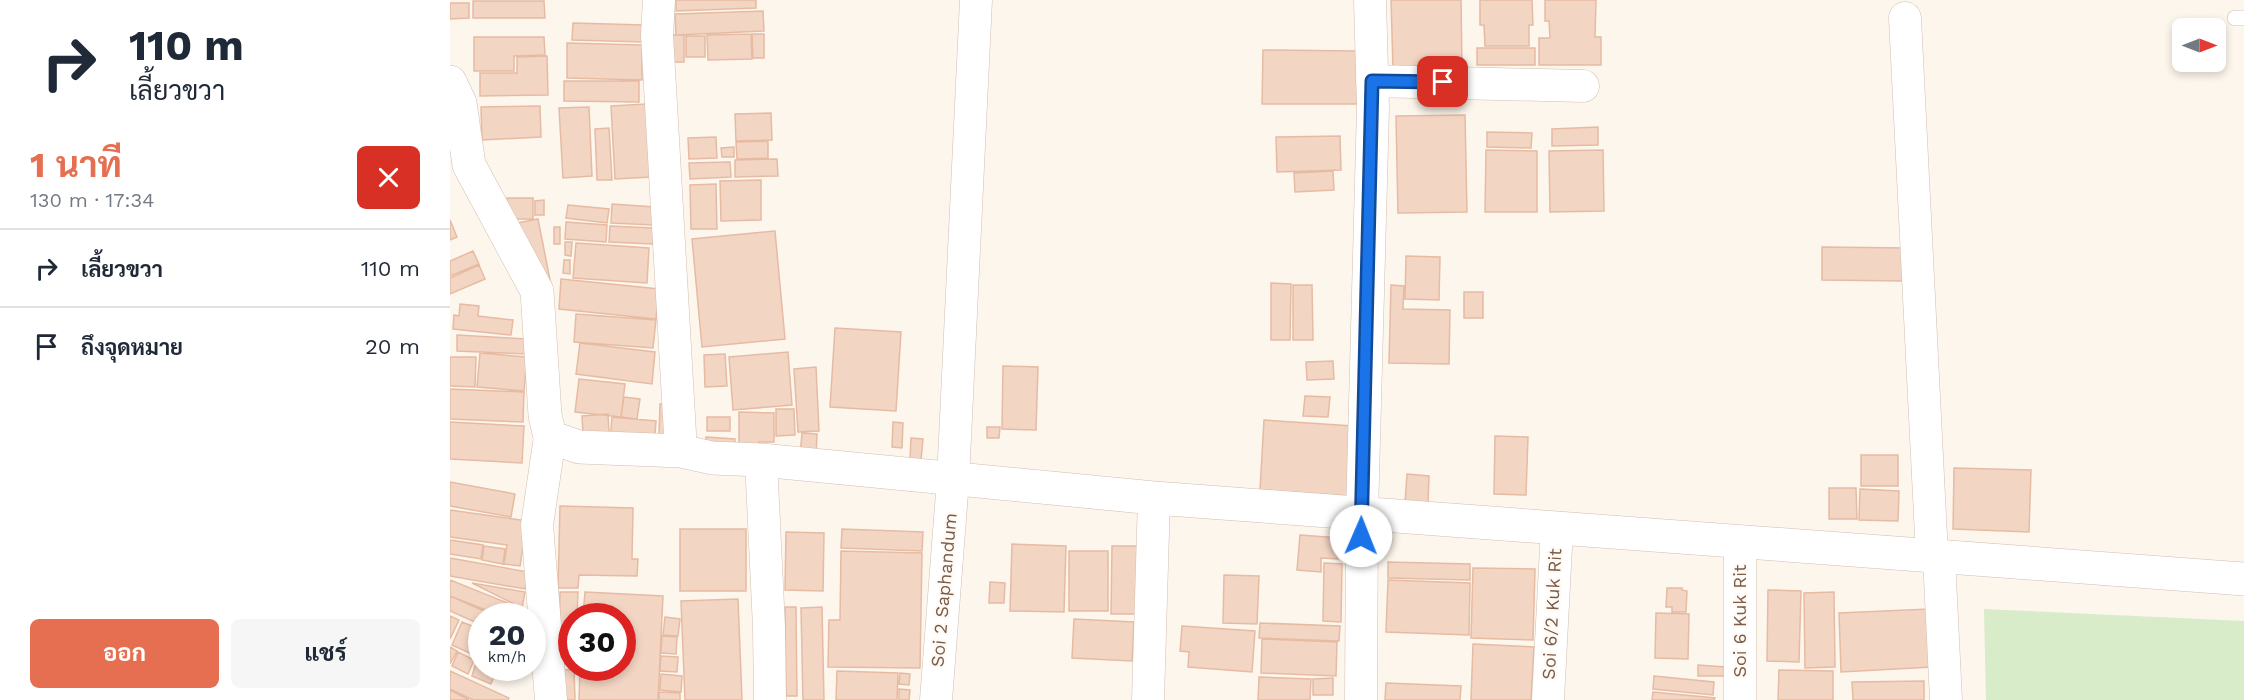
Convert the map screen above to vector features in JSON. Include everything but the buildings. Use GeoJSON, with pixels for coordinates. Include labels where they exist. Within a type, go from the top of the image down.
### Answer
{"type":"FeatureCollection","features":[{"type":"Feature","properties":{"kind":"street"},"geometry":{"type":"LineString","coordinates":[[659,0],[657,35],[681,451]]}},
{"type":"Feature","properties":{"kind":"street","name":"Soi 2 Saphandum"},"geometry":{"type":"LineString","coordinates":[[936,700],[953,480],[976,0]]}},
{"type":"Feature","properties":{"kind":"street"},"geometry":{"type":"LineString","coordinates":[[1361,700],[1362,513],[1373,108],[1370,0]]}},
{"type":"Feature","properties":{"kind":"street"},"geometry":{"type":"LineString","coordinates":[[1905,18],[1935,557],[1946,700]]}},
{"type":"Feature","properties":{"kind":"street"},"geometry":{"type":"LineString","coordinates":[[1372,81],[1583,87]]}},
{"type":"Feature","properties":{"kind":"street"},"geometry":{"type":"LineString","coordinates":[[450,82],[460,103],[469,165],[537,291],[545,415],[550,438],[537,525],[551,700]]}},
{"type":"Feature","properties":{"kind":"street"},"geometry":{"type":"LineString","coordinates":[[550,438],[579,447],[681,451],[712,458],[761,460],[1154,498],[2244,579]]}},
{"type":"Feature","properties":{"kind":"street"},"geometry":{"type":"LineString","coordinates":[[761,460],[770,700]]}},
{"type":"Feature","properties":{"kind":"street"},"geometry":{"type":"LineString","coordinates":[[1148,700],[1154,498]]}},
{"type":"Feature","properties":{"kind":"street","name":"Soi 6/2 Kuk Rit"},"geometry":{"type":"LineString","coordinates":[[1548,700],[1557,528]]}},
{"type":"Feature","properties":{"kind":"street","name":"Soi 6 Kuk Rit"},"geometry":{"type":"LineString","coordinates":[[1740,542],[1740,700]]}},
{"type":"Feature","properties":{"kind":"green space"},"geometry":{"type":"Polygon","coordinates":[[[1984,609],[2244,621],[2244,700],[1986,700],[1984,609]]]}},
{"type":"Feature","properties":{"kind":"route"},"geometry":{"type":"LineString","coordinates":[[1361,536],[1372,81],[1443,82]]}}]}
